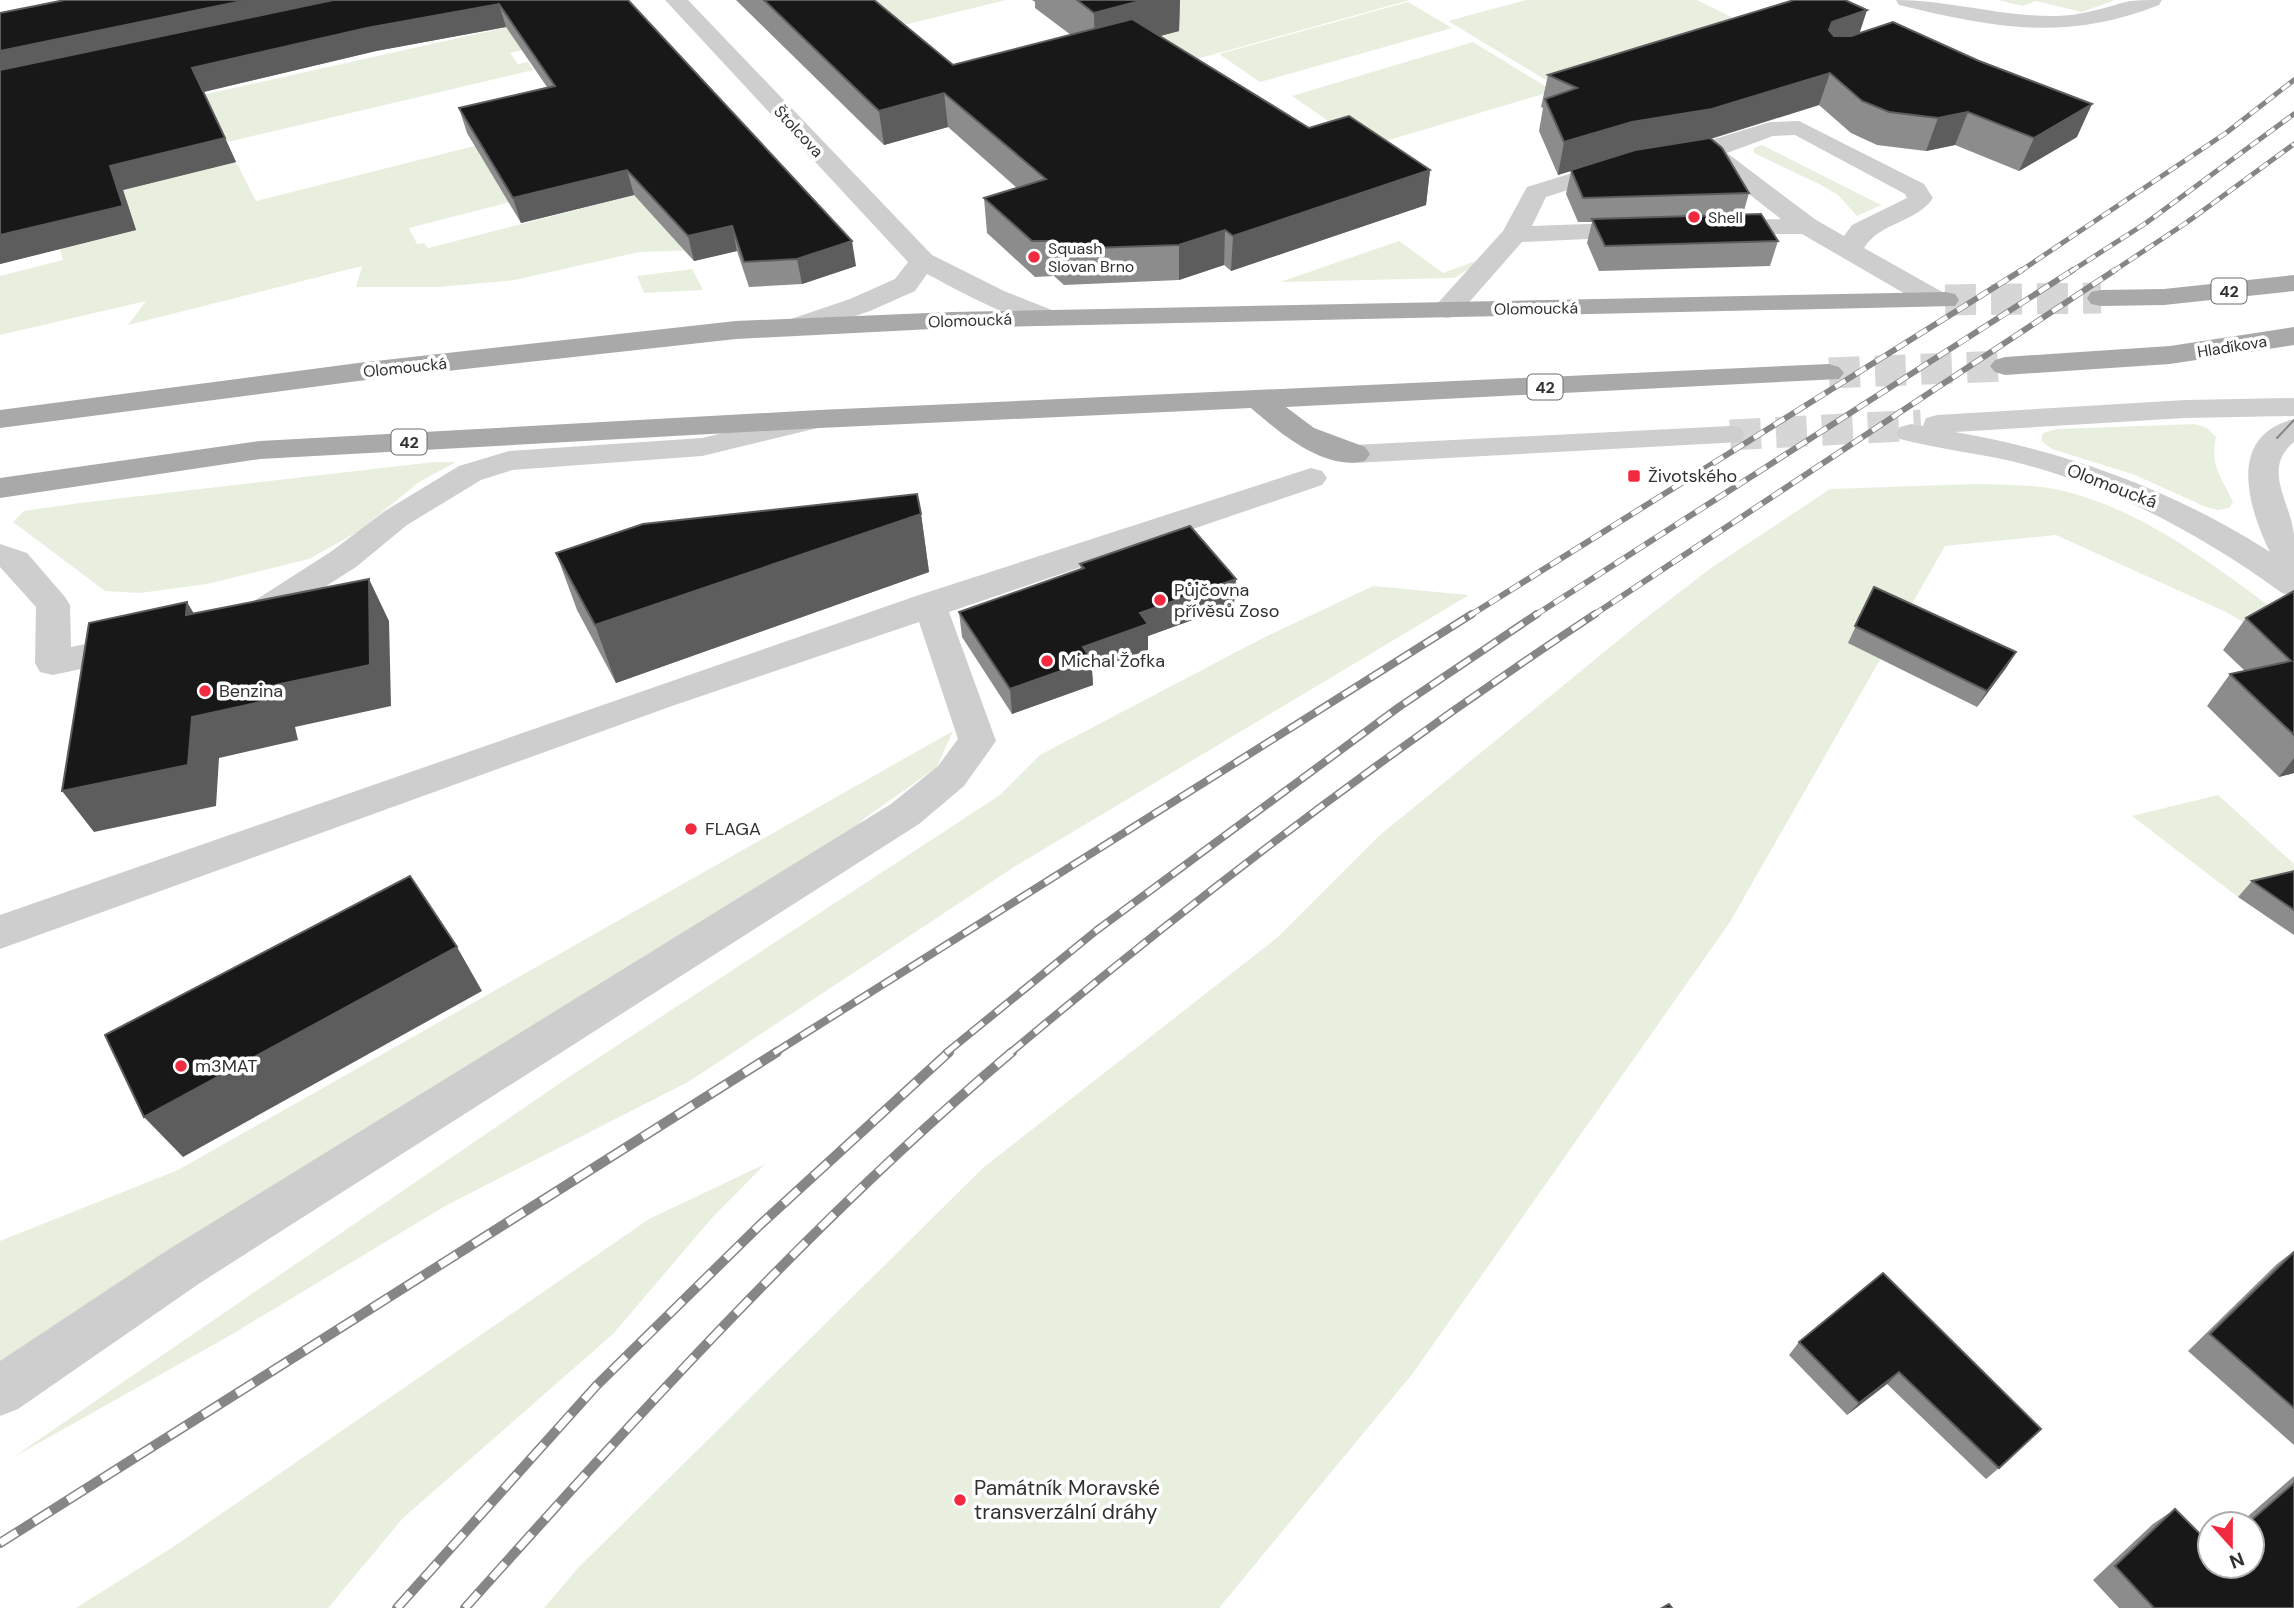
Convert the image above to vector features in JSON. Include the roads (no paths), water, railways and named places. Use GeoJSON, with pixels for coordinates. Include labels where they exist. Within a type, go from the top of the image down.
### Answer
{"type":"FeatureCollection","features":[{"type":"Feature","properties":{"kind":"main road","name":"42"},"geometry":{"type":"LineString","coordinates":[[2101,298],[2164,297],[2294,284]]}},
{"type":"Feature","properties":{"kind":"main road","name":"Olomoucká"},"geometry":{"type":"LineString","coordinates":[[0,419],[385,369],[736,330],[1047,318],[1940,300]]}},
{"type":"Feature","properties":{"kind":"main road","name":"Hladíkova"},"geometry":{"type":"LineString","coordinates":[[2005,366],[2170,355],[2294,336]]}},
{"type":"Feature","properties":{"kind":"main road","name":"42"},"geometry":{"type":"LineString","coordinates":[[0,488],[260,450],[820,419],[1261,401],[1829,373]]}},
{"type":"Feature","properties":{"kind":"main road"},"geometry":{"type":"LineString","coordinates":[[1261,401],[1318,446],[1354,454]]}},
{"type":"Feature","properties":{"kind":"main road"},"geometry":{"type":"LineString","coordinates":[[0,413],[32,414]]}},
{"type":"Feature","properties":{"kind":"street","name":"Štolcova"},"geometry":{"type":"LineString","coordinates":[[676,0],[922,261],[994,297],[1047,318]]}},
{"type":"Feature","properties":{"kind":"street"},"geometry":{"type":"LineString","coordinates":[[1907,0],[1971,13],[2057,23],[2129,9],[2151,0]]}},
{"type":"Feature","properties":{"kind":"street"},"geometry":{"type":"LineString","coordinates":[[1933,26],[1971,13]]}},
{"type":"Feature","properties":{"kind":"street"},"geometry":{"type":"LineString","coordinates":[[1673,157],[1709,151],[1770,129],[1799,128],[1914,190],[1920,198],[1916,204],[1861,231],[1849,250]]}},
{"type":"Feature","properties":{"kind":"street"},"geometry":{"type":"LineString","coordinates":[[1709,151],[1807,226],[1940,300]]}},
{"type":"Feature","properties":{"kind":"street"},"geometry":{"type":"LineString","coordinates":[[1447,310],[1515,234],[1536,192],[1637,162]]}},
{"type":"Feature","properties":{"kind":"street"},"geometry":{"type":"LineString","coordinates":[[1696,229],[1807,226]]}},
{"type":"Feature","properties":{"kind":"street"},"geometry":{"type":"LineString","coordinates":[[1515,234],[1668,230]]}},
{"type":"Feature","properties":{"kind":"street"},"geometry":{"type":"LineString","coordinates":[[795,327],[860,305],[905,285],[922,261]]}},
{"type":"Feature","properties":{"kind":"street","name":"Olomoucká"},"geometry":{"type":"LineString","coordinates":[[2294,407],[2185,409],[1916,429],[2040,459],[2106,481],[2215,531],[2294,585]]}},
{"type":"Feature","properties":{"kind":"street"},"geometry":{"type":"LineString","coordinates":[[215,629],[243,624],[344,559],[396,519],[470,473],[509,461],[702,447],[820,419]]}},
{"type":"Feature","properties":{"kind":"street"},"geometry":{"type":"LineString","coordinates":[[2286,433],[2273,453],[2274,472],[2294,520]]}},
{"type":"Feature","properties":{"kind":"street"},"geometry":{"type":"LineString","coordinates":[[2286,433],[2263,461],[2263,486],[2294,565]]}},
{"type":"Feature","properties":{"kind":"street"},"geometry":{"type":"LineString","coordinates":[[1354,454],[1730,435]]}},
{"type":"Feature","properties":{"kind":"street"},"geometry":{"type":"LineString","coordinates":[[0,932],[928,604],[1311,478]]}},
{"type":"Feature","properties":{"kind":"street"},"geometry":{"type":"LineString","coordinates":[[0,555],[15,561],[53,605],[53,663],[161,640]]}},
{"type":"Feature","properties":{"kind":"street"},"geometry":{"type":"LineString","coordinates":[[0,1391],[195,1259],[905,814],[951,776],[977,741],[945,643],[928,604]]}},
{"type":"Feature","properties":{"kind":"tunnel"},"geometry":{"type":"LineString","coordinates":[[1945,300],[2101,298]]}},
{"type":"Feature","properties":{"kind":"tunnel"},"geometry":{"type":"LineString","coordinates":[[1829,373],[2005,366]]}},
{"type":"Feature","properties":{"kind":"tunnel"},"geometry":{"type":"LineString","coordinates":[[1730,435],[1921,425]]}},
{"type":"Feature","properties":{"kind":"tram line"},"geometry":{"type":"LineString","coordinates":[[2277,438],[2294,420]]}},
{"type":"Feature","properties":{"kind":"railway"},"geometry":{"type":"LineString","coordinates":[[2022,270],[2226,133],[2294,80]]}},
{"type":"Feature","properties":{"kind":"railway"},"geometry":{"type":"LineString","coordinates":[[2070,272],[2146,223],[2294,114]]}},
{"type":"Feature","properties":{"kind":"railway"},"geometry":{"type":"LineString","coordinates":[[2112,272],[2186,223],[2294,144]]}},
{"type":"Feature","properties":{"kind":"railway"},"geometry":{"type":"LineString","coordinates":[[1469,616],[2022,270]]}},
{"type":"Feature","properties":{"kind":"railway"},"geometry":{"type":"LineString","coordinates":[[1535,616],[2073,270]]}},
{"type":"Feature","properties":{"kind":"railway"},"geometry":{"type":"LineString","coordinates":[[1593,615],[2115,270]]}},
{"type":"Feature","properties":{"kind":"railway"},"geometry":{"type":"LineString","coordinates":[[774,1053],[1472,614]]}},
{"type":"Feature","properties":{"kind":"railway"},"geometry":{"type":"LineString","coordinates":[[1010,1053],[1152,937],[1296,825],[1444,717],[1593,615]]}},
{"type":"Feature","properties":{"kind":"railway"},"geometry":{"type":"LineString","coordinates":[[946,1053],[1097,930],[1399,707],[1535,616]]}},
{"type":"Feature","properties":{"kind":"railway"},"geometry":{"type":"LineString","coordinates":[[0,1543],[777,1052]]}},
{"type":"Feature","properties":{"kind":"railway"},"geometry":{"type":"LineString","coordinates":[[397,1608],[597,1385],[761,1224],[949,1052]]}},
{"type":"Feature","properties":{"kind":"railway"},"geometry":{"type":"LineString","coordinates":[[465,1608],[595,1463],[797,1251],[938,1116],[1012,1052]]}},
{"type":"Feature","properties":{"kind":"place","name":"Shell"},"geometry":{"type":"Point","coordinates":[1694,217]}},
{"type":"Feature","properties":{"kind":"place","name":"Squash Slovan Brno"},"geometry":{"type":"Point","coordinates":[1034,257]}},
{"type":"Feature","properties":{"kind":"place","name":"Životského"},"geometry":{"type":"Point","coordinates":[1634,476]}},
{"type":"Feature","properties":{"kind":"place","name":"Půjčovna přívěsů Zoso"},"geometry":{"type":"Point","coordinates":[1160,600]}},
{"type":"Feature","properties":{"kind":"place","name":"Michal Žofka"},"geometry":{"type":"Point","coordinates":[1047,661]}},
{"type":"Feature","properties":{"kind":"place","name":"Benzina"},"geometry":{"type":"Point","coordinates":[205,691]}},
{"type":"Feature","properties":{"kind":"place","name":"FLAGA"},"geometry":{"type":"Point","coordinates":[691,829]}},
{"type":"Feature","properties":{"kind":"place","name":"m3MAT"},"geometry":{"type":"Point","coordinates":[181,1066]}},
{"type":"Feature","properties":{"kind":"place","name":"Památník Moravské transverzální dráhy"},"geometry":{"type":"Point","coordinates":[960,1500]}}]}
